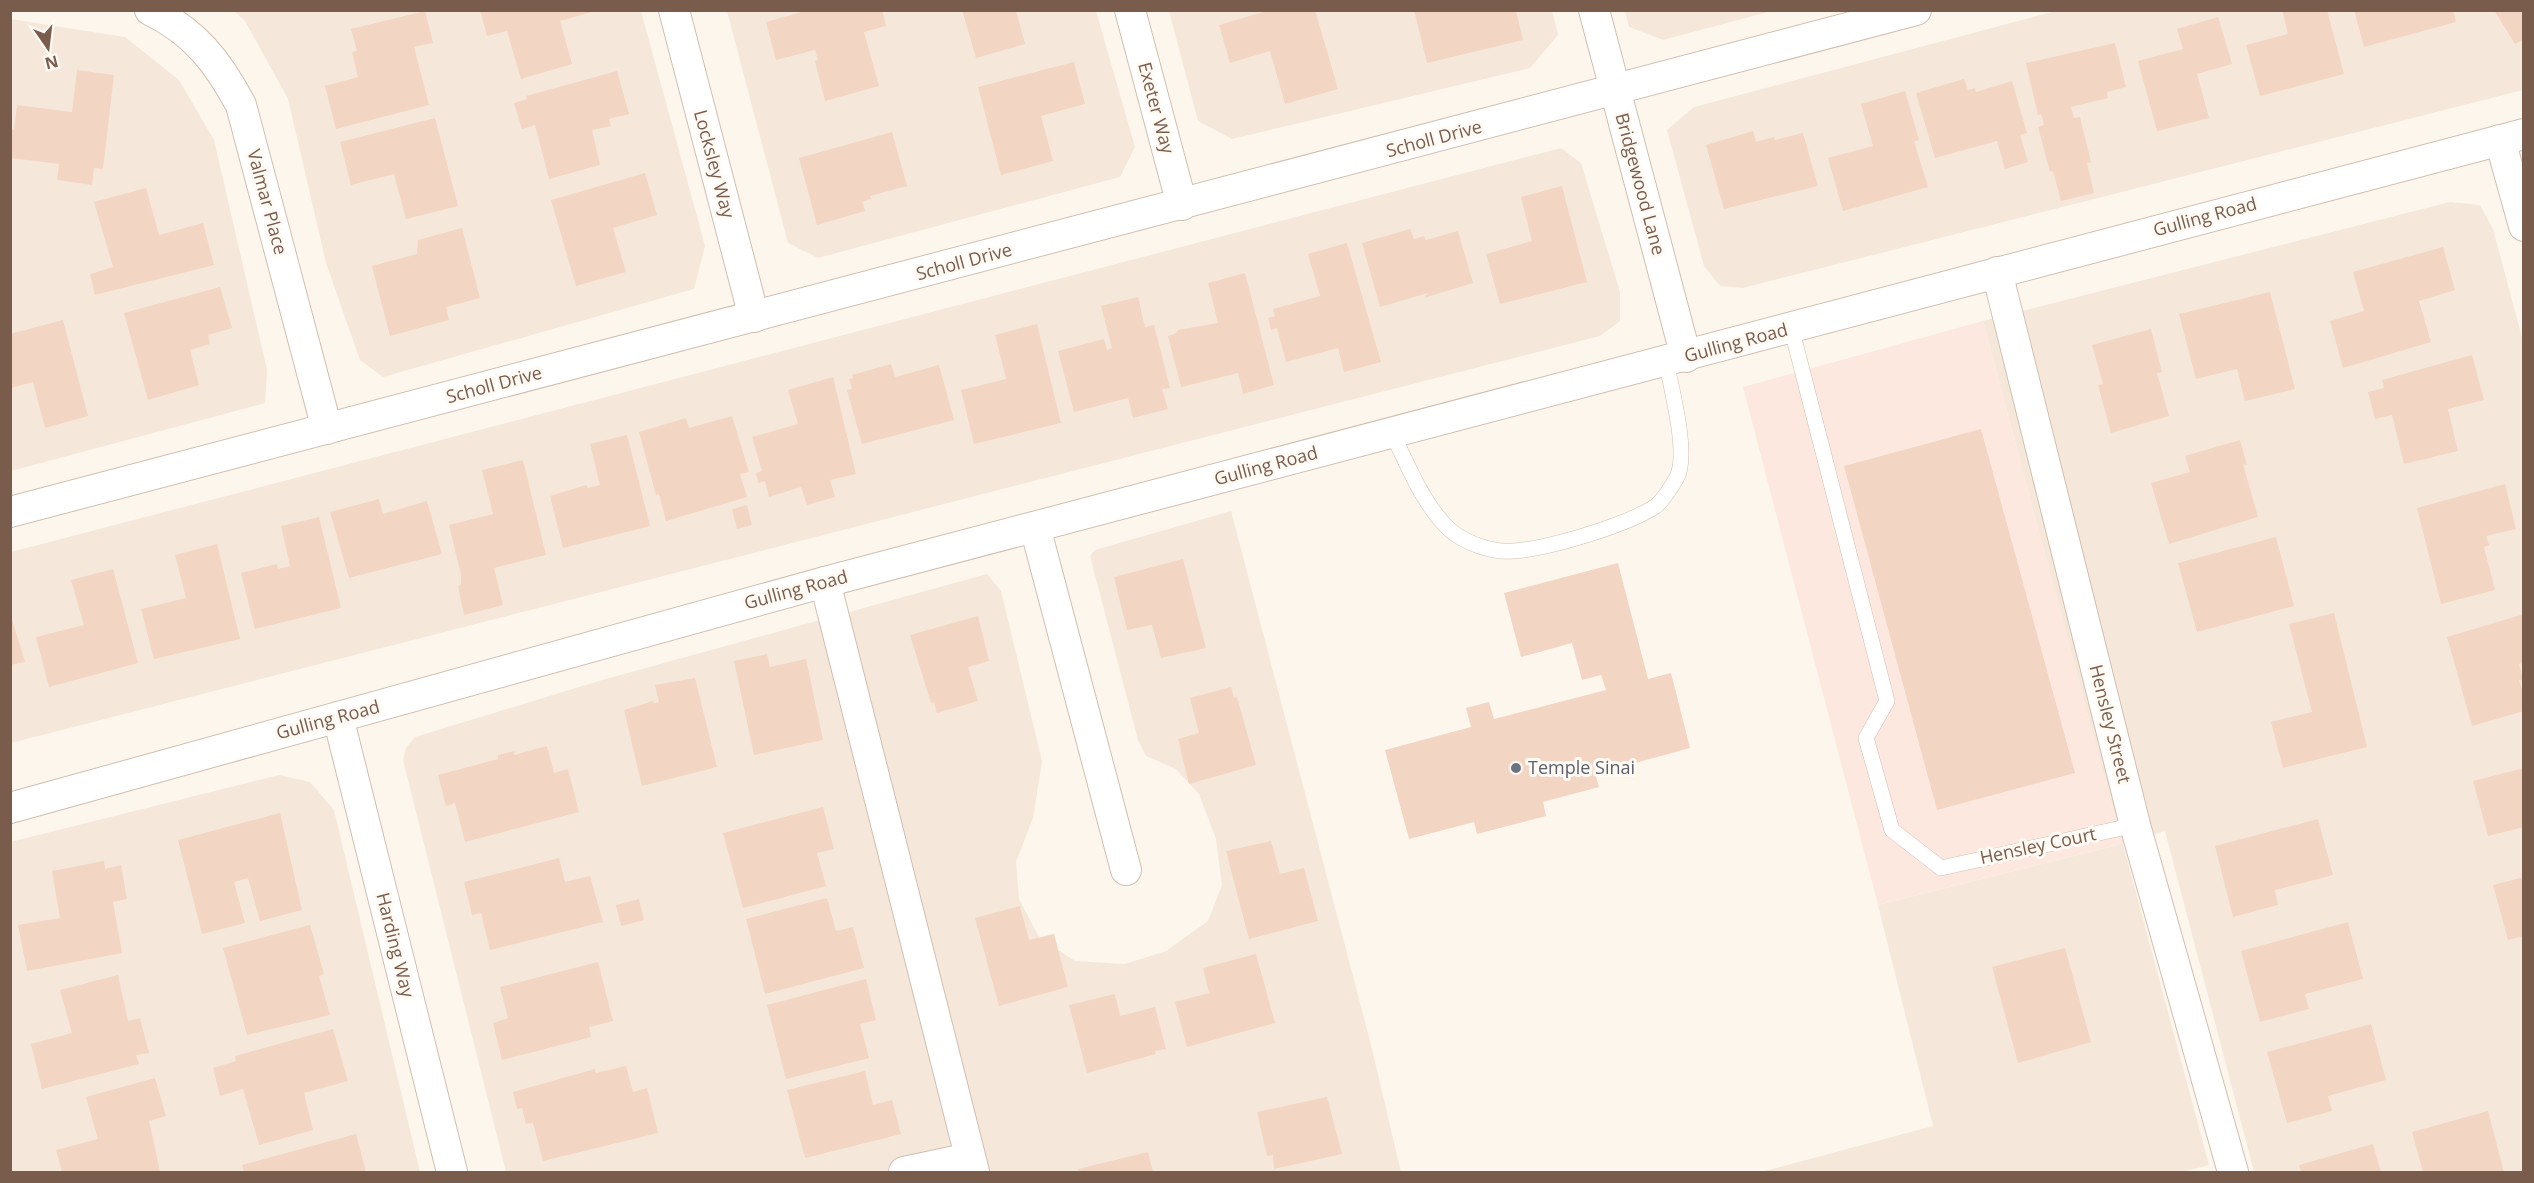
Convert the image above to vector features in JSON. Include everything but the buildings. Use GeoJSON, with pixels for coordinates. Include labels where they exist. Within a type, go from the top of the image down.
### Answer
{"type":"FeatureCollection","features":[{"type":"Feature","properties":{"kind":"street","name":"Valmar Place"},"geometry":{"type":"LineString","coordinates":[[150,10],[168,19],[195,40],[222,70],[240,105],[327,429]]}},
{"type":"Feature","properties":{"kind":"street","name":"Locksley Way"},"geometry":{"type":"LineString","coordinates":[[674,10],[754,317]]}},
{"type":"Feature","properties":{"kind":"street","name":"Exeter Way"},"geometry":{"type":"LineString","coordinates":[[1130,10],[1182,205]]}},
{"type":"Feature","properties":{"kind":"street","name":"Bridgewood Lane"},"geometry":{"type":"LineString","coordinates":[[1594,10],[1616,91],[1676,359]]}},
{"type":"Feature","properties":{"kind":"street","name":"Scholl Drive"},"geometry":{"type":"LineString","coordinates":[[10,512],[1616,91],[1916,10]]}},
{"type":"Feature","properties":{"kind":"street","name":"Gulling Road"},"geometry":{"type":"LineString","coordinates":[[10,807],[825,582],[2512,137]]}},
{"type":"Feature","properties":{"kind":"street"},"geometry":{"type":"LineString","coordinates":[[2512,137],[2523,226]]}},
{"type":"Feature","properties":{"kind":"street","name":"Hensley Street"},"geometry":{"type":"LineString","coordinates":[[1997,272],[2135,825],[2233,1173]]}},
{"type":"Feature","properties":{"kind":"street"},"geometry":{"type":"LineString","coordinates":[[1035,527],[1126,870]]}},
{"type":"Feature","properties":{"kind":"street"},"geometry":{"type":"LineString","coordinates":[[825,582],[972,1165],[904,1173]]}},
{"type":"Feature","properties":{"kind":"street","name":"Harding Way"},"geometry":{"type":"LineString","coordinates":[[338,717],[452,1173]]}},
{"type":"Feature","properties":{"kind":"lane","name":"Hensley Court"},"geometry":{"type":"LineString","coordinates":[[1791,327],[1887,701],[1866,738],[1892,830],[1941,868],[2135,825]]}},
{"type":"Feature","properties":{"kind":"lane"},"geometry":{"type":"LineString","coordinates":[[1392,433],[1433,510],[1451,530],[1473,544],[1512,551],[1588,535],[1629,520],[1658,505],[1678,476],[1681,444],[1676,359]]}},
{"type":"Feature","properties":{"kind":"shaded area"},"geometry":{"type":"Polygon","coordinates":[[[1625,10],[1772,11],[1663,40],[1629,27],[1625,10]]]}},
{"type":"Feature","properties":{"kind":"shaded area"},"geometry":{"type":"Polygon","coordinates":[[[234,11],[641,11],[705,246],[694,289],[383,377],[360,360],[326,263],[288,99],[245,21],[234,11]]]}},
{"type":"Feature","properties":{"kind":"shaded area"},"geometry":{"type":"Polygon","coordinates":[[[727,11],[1096,11],[1135,147],[1120,177],[818,258],[788,243],[727,11]]]}},
{"type":"Feature","properties":{"kind":"shaded area"},"geometry":{"type":"Polygon","coordinates":[[[1169,11],[1552,11],[1558,35],[1530,68],[1232,139],[1198,121],[1169,11]]]}},
{"type":"Feature","properties":{"kind":"shaded area"},"geometry":{"type":"Polygon","coordinates":[[[2056,11],[2523,11],[2523,90],[1743,288],[1720,286],[1704,266],[1667,130],[1694,107],[2056,11]]]}},
{"type":"Feature","properties":{"kind":"shaded area"},"geometry":{"type":"Polygon","coordinates":[[[10,19],[125,37],[179,80],[214,140],[267,370],[265,403],[11,471],[10,19]]]}},
{"type":"Feature","properties":{"kind":"shaded area"},"geometry":{"type":"Polygon","coordinates":[[[1561,148],[1581,163],[1620,292],[1620,321],[1600,336],[11,743],[11,552],[1561,148]]]}},
{"type":"Feature","properties":{"kind":"shaded area"},"geometry":{"type":"Polygon","coordinates":[[[2450,202],[2480,205],[2493,229],[2523,341],[2523,1172],[2254,1172],[2165,831],[2123,844],[2209,1165],[2183,1172],[1761,1172],[1933,1126],[1878,905],[2122,844],[1983,321],[2450,202]]]}},
{"type":"Feature","properties":{"kind":"shaded area"},"geometry":{"type":"Polygon","coordinates":[[[1983,321],[2122,844],[1878,905],[1743,387],[1983,321]]]}},
{"type":"Feature","properties":{"kind":"shaded area"},"geometry":{"type":"Polygon","coordinates":[[[1231,511],[1370,1041],[1401,1172],[506,1172],[403,760],[406,748],[415,737],[602,680],[987,574],[1001,591],[1042,761],[1033,818],[1016,862],[1019,899],[1039,937],[1075,961],[1125,964],[1166,951],[1208,921],[1222,885],[1216,839],[1199,794],[1176,769],[1146,756],[1138,740],[1090,556],[1095,550],[1231,511]]]}},
{"type":"Feature","properties":{"kind":"shaded area"},"geometry":{"type":"Polygon","coordinates":[[[279,775],[310,782],[334,810],[420,1172],[11,1172],[10,842],[279,775]]]}},
{"type":"Feature","properties":{"kind":"place","name":"Temple Sinai"},"geometry":{"type":"Point","coordinates":[1516,768]}}]}
